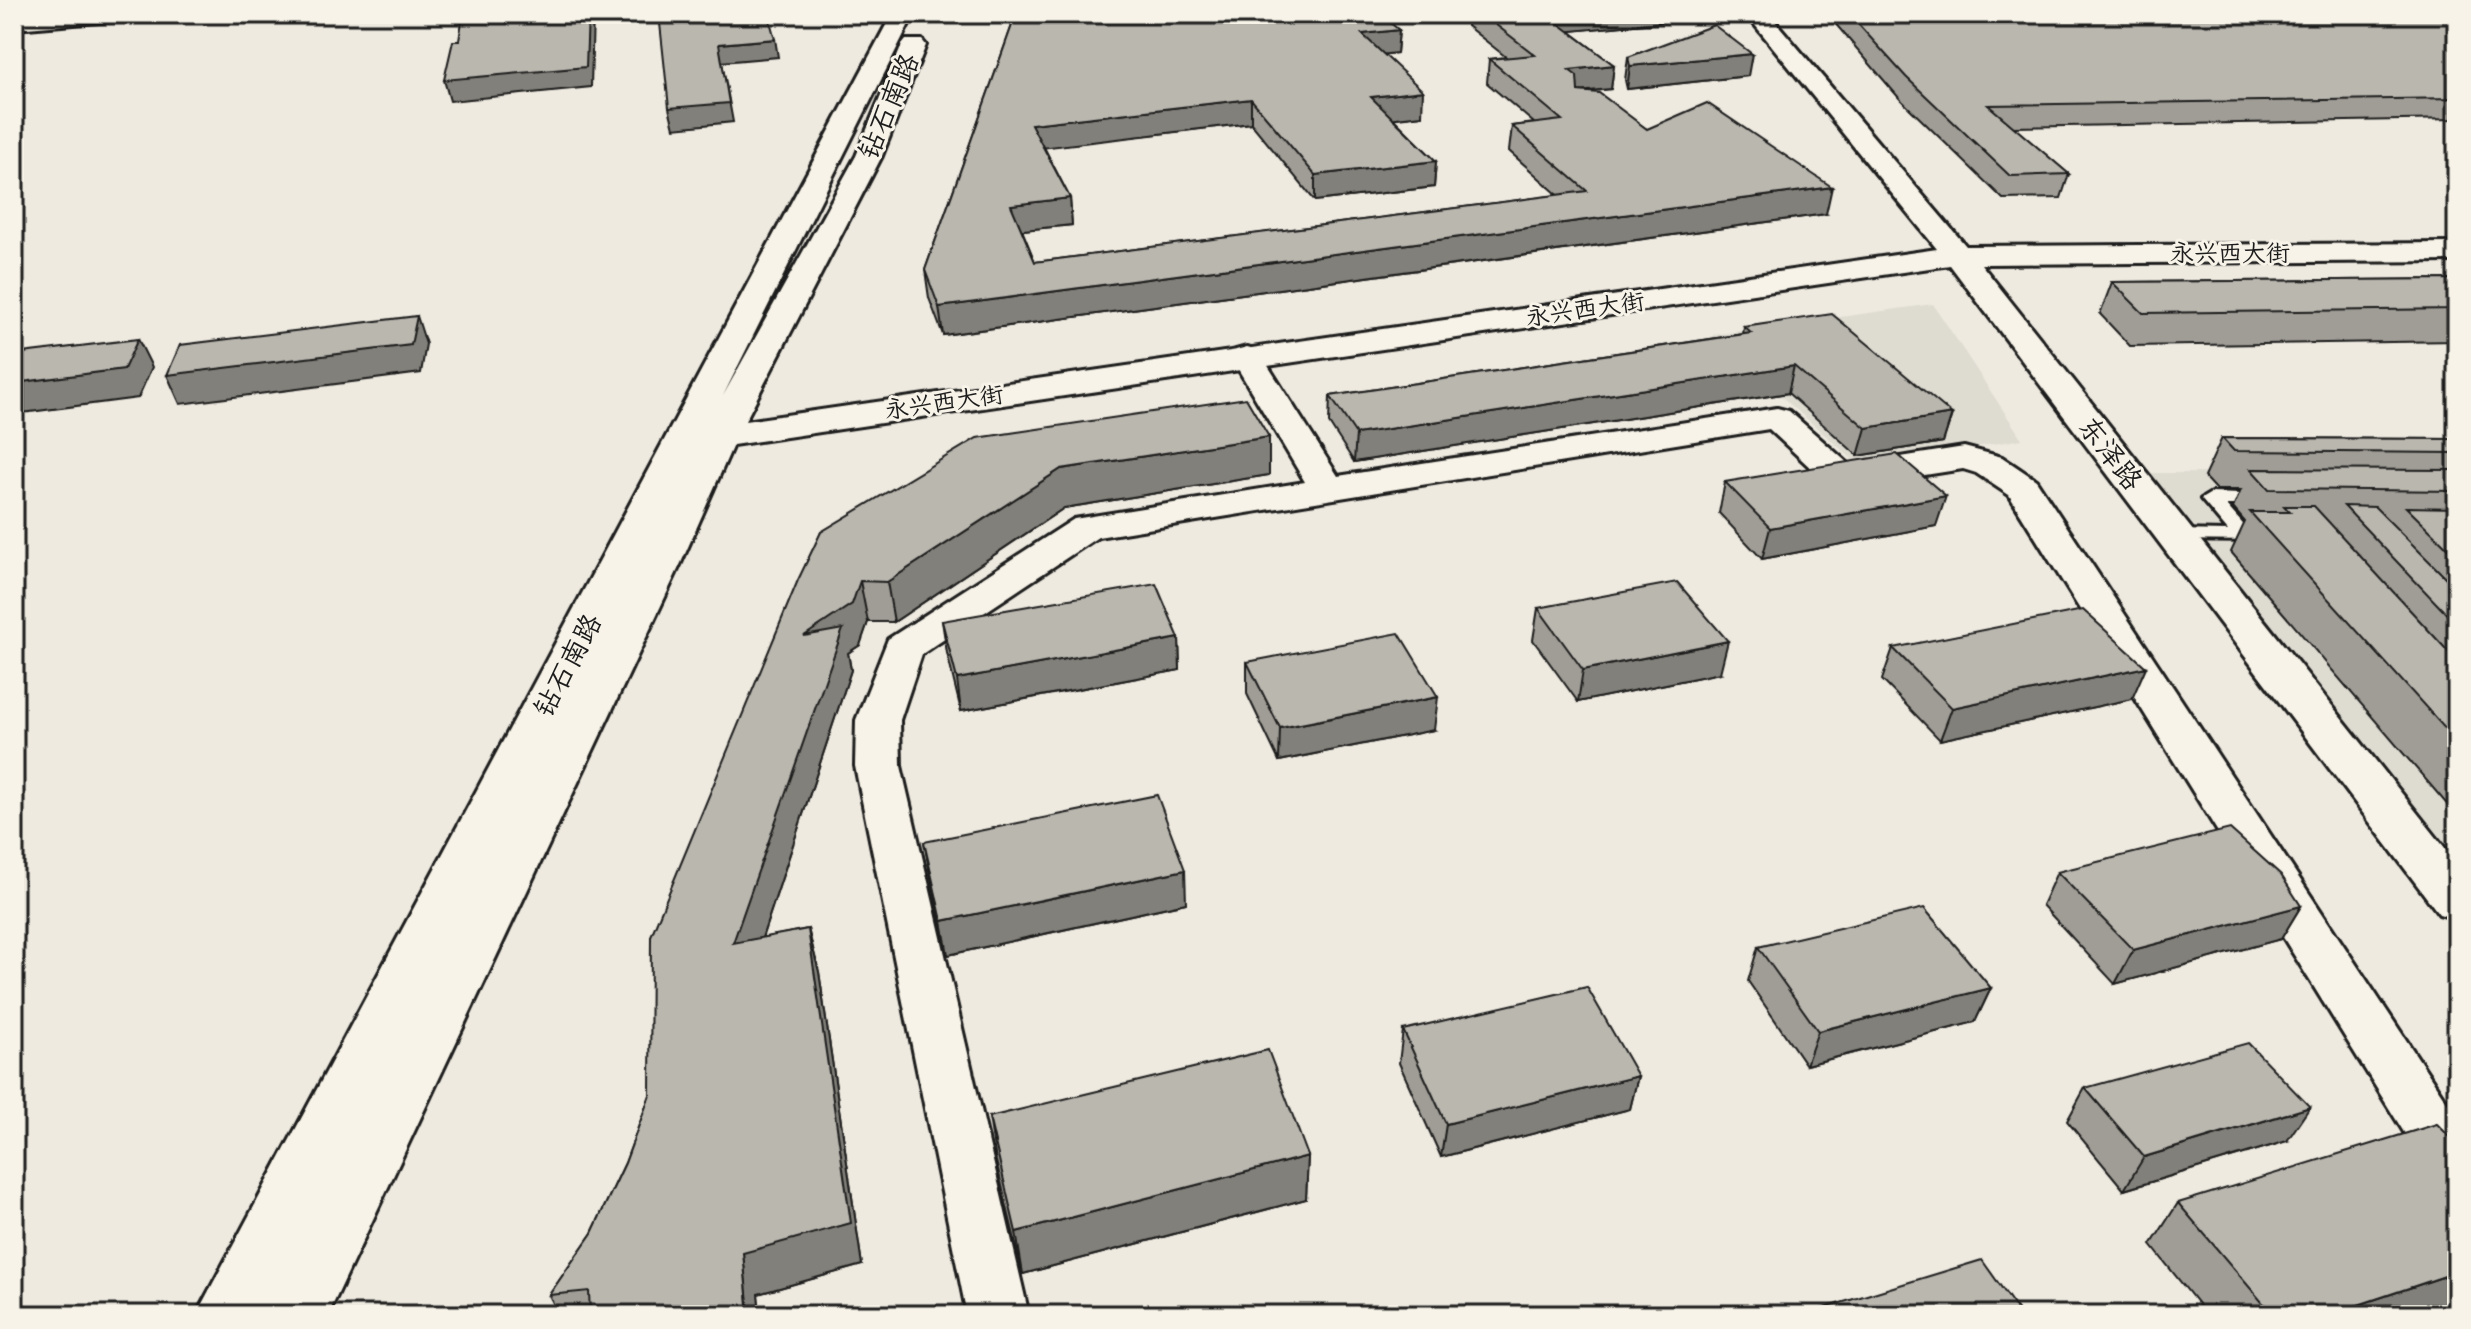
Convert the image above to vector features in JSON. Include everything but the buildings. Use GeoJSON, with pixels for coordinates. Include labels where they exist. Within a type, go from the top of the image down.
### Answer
{"type":"FeatureCollection","features":[{"type":"Feature","properties":{"kind":"main road"},"geometry":{"type":"LineString","coordinates":[[14,22],[111,14]]}},
{"type":"Feature","properties":{"kind":"main road","name":"钻石南路"},"geometry":{"type":"LineString","coordinates":[[229,1315],[903,14]]}},
{"type":"Feature","properties":{"kind":"main road","name":"钻石南路"},"geometry":{"type":"LineString","coordinates":[[294,1315],[654,577],[719,436],[869,156],[927,14]]}},
{"type":"Feature","properties":{"kind":"main road","name":"东泽路"},"geometry":{"type":"LineString","coordinates":[[1757,14],[1958,255],[2175,536],[2443,864],[2457,900]]}},
{"type":"Feature","properties":{"kind":"main road","name":"永兴西大街"},"geometry":{"type":"LineString","coordinates":[[719,436],[1958,255],[2457,252]]}},
{"type":"Feature","properties":{"kind":"street"},"geometry":{"type":"LineString","coordinates":[[1247,357],[1328,489]]}},
{"type":"Feature","properties":{"kind":"street"},"geometry":{"type":"LineString","coordinates":[[998,1315],[878,766],[878,720],[903,648],[1087,527],[1777,418],[1842,477],[1964,458],[1989,465],[2010,477],[2031,501],[2457,1166]]}},
{"type":"Feature","properties":{"kind":"lane"},"geometry":{"type":"LineString","coordinates":[[2244,537],[2211,499],[2287,499]]}},
{"type":"Feature","properties":{"kind":"lane"},"geometry":{"type":"LineString","coordinates":[[2175,536],[2272,537]]}},
{"type":"Feature","properties":{"kind":"shaded area"},"geometry":{"type":"Polygon","coordinates":[[[1933,304],[2022,439],[1861,467],[1712,335],[1933,304]]]}},
{"type":"Feature","properties":{"kind":"shaded area"},"geometry":{"type":"Polygon","coordinates":[[[2146,473],[2457,474],[2457,859],[2146,473]]]}}]}
